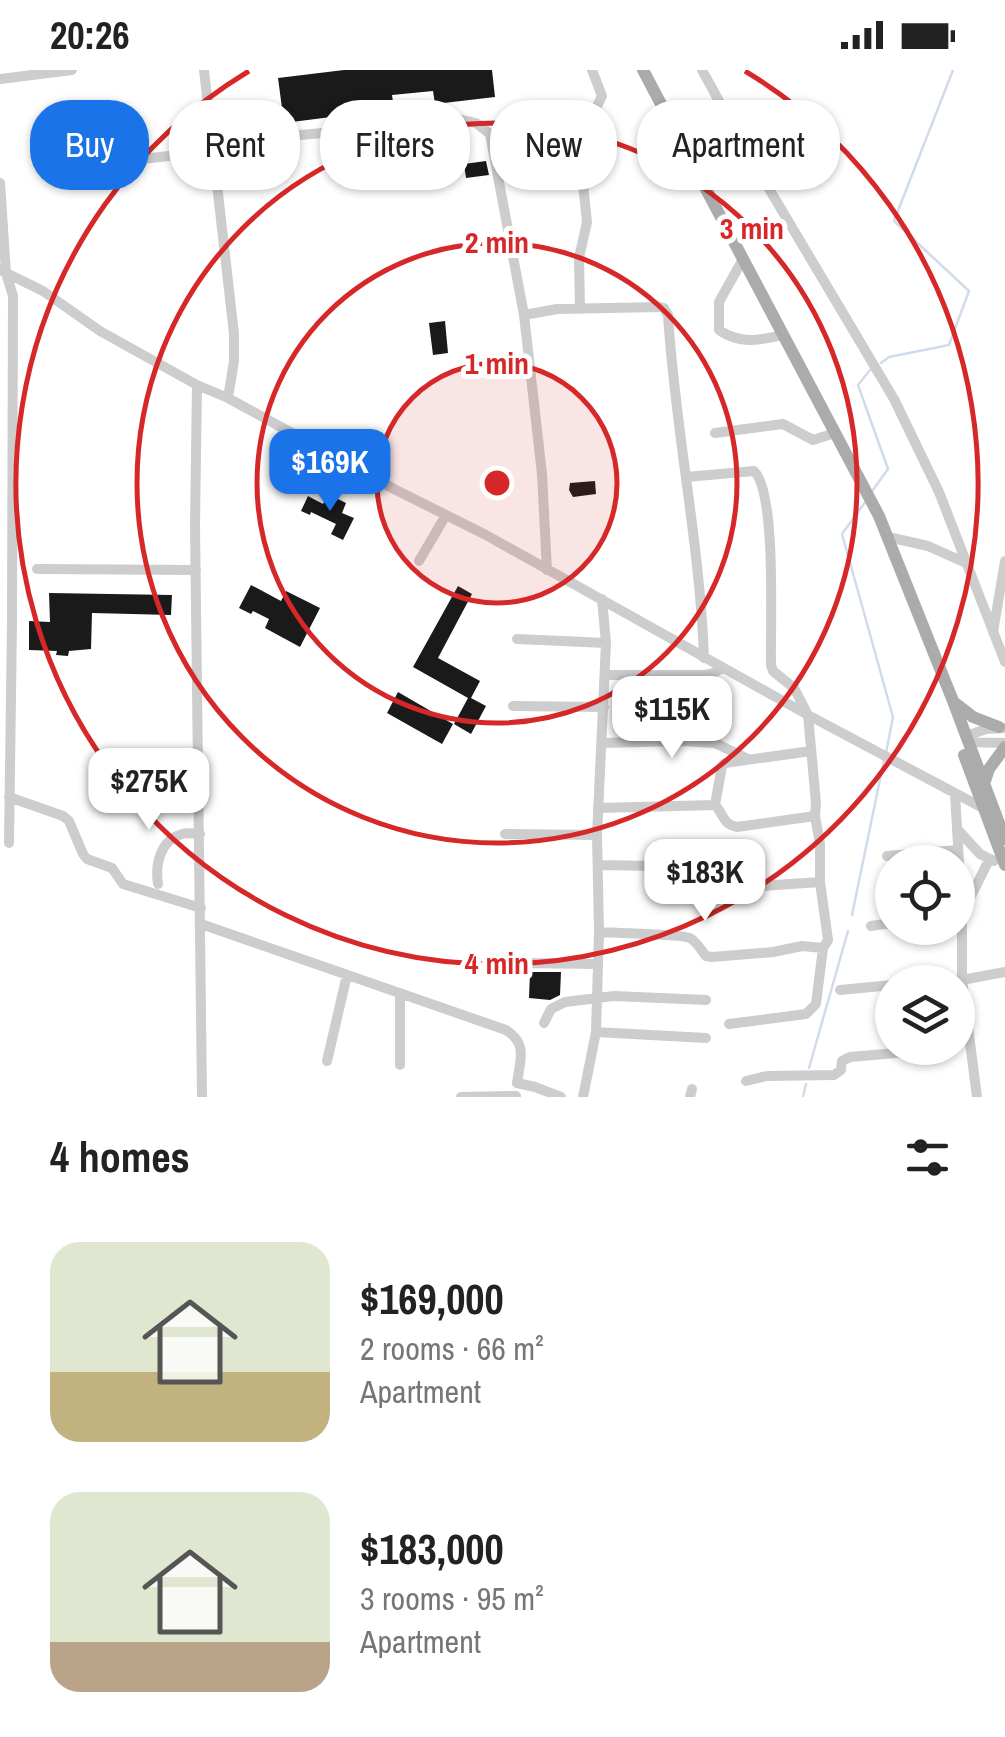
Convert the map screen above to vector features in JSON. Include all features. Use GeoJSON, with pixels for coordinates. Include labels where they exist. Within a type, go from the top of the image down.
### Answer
{"type":"FeatureCollection","features":[{"type":"Feature","properties":{"kind":"main road"},"geometry":{"type":"LineString","coordinates":[[643,70],[864,486],[953,701],[984,784],[989,811],[1005,840]]}},
{"type":"Feature","properties":{"kind":"main road"},"geometry":{"type":"LineString","coordinates":[[926,634],[948,710],[989,811],[1005,865]]}},
{"type":"Feature","properties":{"kind":"main road"},"geometry":{"type":"LineString","coordinates":[[953,701],[972,717],[1001,725]]}},
{"type":"Feature","properties":{"kind":"main road"},"geometry":{"type":"LineString","coordinates":[[984,784],[1005,745]]}},
{"type":"Feature","properties":{"kind":"street"},"geometry":{"type":"LineString","coordinates":[[0,79],[72,70]]}},
{"type":"Feature","properties":{"kind":"street"},"geometry":{"type":"LineString","coordinates":[[204,70],[208,100]]}},
{"type":"Feature","properties":{"kind":"street"},"geometry":{"type":"LineString","coordinates":[[580,309],[579,258],[587,222],[580,156],[582,140],[602,96],[592,70]]}},
{"type":"Feature","properties":{"kind":"street"},"geometry":{"type":"LineString","coordinates":[[702,70],[894,399],[938,492],[1005,662]]}},
{"type":"Feature","properties":{"kind":"street"},"geometry":{"type":"LineString","coordinates":[[300,136],[463,120],[476,123],[490,134],[524,316],[542,474],[547,570]]}},
{"type":"Feature","properties":{"kind":"street"},"geometry":{"type":"LineString","coordinates":[[0,183],[3,271],[13,296],[12,621],[6,701],[9,843]]}},
{"type":"Feature","properties":{"kind":"street"},"geometry":{"type":"LineString","coordinates":[[218,190],[235,350],[228,398]]}},
{"type":"Feature","properties":{"kind":"street"},"geometry":{"type":"LineString","coordinates":[[743,259],[719,302],[719,330],[732,338],[752,342],[784,334]]}},
{"type":"Feature","properties":{"kind":"street"},"geometry":{"type":"LineString","coordinates":[[3,271],[196,385],[228,398],[989,811]]}},
{"type":"Feature","properties":{"kind":"street"},"geometry":{"type":"LineString","coordinates":[[524,316],[557,310],[654,306],[664,308],[668,315],[674,394],[702,609],[704,658]]}},
{"type":"Feature","properties":{"kind":"street"},"geometry":{"type":"LineString","coordinates":[[196,385],[202,1097]]}},
{"type":"Feature","properties":{"kind":"street"},"geometry":{"type":"LineString","coordinates":[[714,433],[776,424],[813,440],[835,433]]}},
{"type":"Feature","properties":{"kind":"street"},"geometry":{"type":"LineString","coordinates":[[598,932],[686,935],[706,956],[712,957],[802,946],[822,948],[828,944],[808,715],[794,688],[770,665],[772,602],[762,480],[754,471],[686,476]]}},
{"type":"Feature","properties":{"kind":"street"},"geometry":{"type":"LineString","coordinates":[[419,560],[446,516]]}},
{"type":"Feature","properties":{"kind":"street"},"geometry":{"type":"LineString","coordinates":[[0,518],[13,522]]}},
{"type":"Feature","properties":{"kind":"street"},"geometry":{"type":"LineString","coordinates":[[888,538],[928,546],[966,562]]}},
{"type":"Feature","properties":{"kind":"street"},"geometry":{"type":"LineString","coordinates":[[0,557],[13,561]]}},
{"type":"Feature","properties":{"kind":"street"},"geometry":{"type":"LineString","coordinates":[[993,633],[1005,561]]}},
{"type":"Feature","properties":{"kind":"street"},"geometry":{"type":"LineString","coordinates":[[36,569],[196,570]]}},
{"type":"Feature","properties":{"kind":"street"},"geometry":{"type":"LineString","coordinates":[[583,1097],[596,1032],[597,834],[606,642],[602,600]]}},
{"type":"Feature","properties":{"kind":"street"},"geometry":{"type":"LineString","coordinates":[[0,616],[12,621]]}},
{"type":"Feature","properties":{"kind":"street"},"geometry":{"type":"LineString","coordinates":[[517,638],[606,642]]}},
{"type":"Feature","properties":{"kind":"street"},"geometry":{"type":"LineString","coordinates":[[605,676],[703,675],[723,668]]}},
{"type":"Feature","properties":{"kind":"street"},"geometry":{"type":"LineString","coordinates":[[513,706],[604,707]]}},
{"type":"Feature","properties":{"kind":"street"},"geometry":{"type":"LineString","coordinates":[[967,740],[1001,725]]}},
{"type":"Feature","properties":{"kind":"street"},"geometry":{"type":"LineString","coordinates":[[967,740],[1005,745]]}},
{"type":"Feature","properties":{"kind":"street"},"geometry":{"type":"LineString","coordinates":[[602,743],[715,743],[748,759]]}},
{"type":"Feature","properties":{"kind":"street"},"geometry":{"type":"LineString","coordinates":[[811,752],[731,761],[722,766],[714,805],[723,820],[737,827],[814,816]]}},
{"type":"Feature","properties":{"kind":"street"},"geometry":{"type":"LineString","coordinates":[[955,794],[958,845]]}},
{"type":"Feature","properties":{"kind":"street"},"geometry":{"type":"LineString","coordinates":[[10,797],[64,816],[87,859],[112,868],[128,887],[200,908]]}},
{"type":"Feature","properties":{"kind":"street"},"geometry":{"type":"LineString","coordinates":[[598,808],[714,805]]}},
{"type":"Feature","properties":{"kind":"street"},"geometry":{"type":"LineString","coordinates":[[957,829],[980,854],[1005,865]]}},
{"type":"Feature","properties":{"kind":"street"},"geometry":{"type":"LineString","coordinates":[[158,884],[156,870],[167,843],[181,834],[200,834]]}},
{"type":"Feature","properties":{"kind":"street"},"geometry":{"type":"LineString","coordinates":[[504,834],[597,834]]}},
{"type":"Feature","properties":{"kind":"street"},"geometry":{"type":"LineString","coordinates":[[975,886],[989,860]]}},
{"type":"Feature","properties":{"kind":"street"},"geometry":{"type":"LineString","coordinates":[[599,865],[710,867],[718,871],[723,886],[730,888],[820,882]]}},
{"type":"Feature","properties":{"kind":"street"},"geometry":{"type":"LineString","coordinates":[[201,924],[516,1036],[521,1044],[516,1096],[461,1097]]}},
{"type":"Feature","properties":{"kind":"street"},"geometry":{"type":"LineString","coordinates":[[871,926],[875,926]]}},
{"type":"Feature","properties":{"kind":"street"},"geometry":{"type":"LineString","coordinates":[[729,1024],[806,1014],[811,1010],[816,1004],[822,948]]}},
{"type":"Feature","properties":{"kind":"street"},"geometry":{"type":"LineString","coordinates":[[517,963],[598,964]]}},
{"type":"Feature","properties":{"kind":"street"},"geometry":{"type":"LineString","coordinates":[[975,978],[1005,972]]}},
{"type":"Feature","properties":{"kind":"street"},"geometry":{"type":"LineString","coordinates":[[327,1060],[347,975]]}},
{"type":"Feature","properties":{"kind":"street"},"geometry":{"type":"LineString","coordinates":[[840,990],[875,987]]}},
{"type":"Feature","properties":{"kind":"street"},"geometry":{"type":"LineString","coordinates":[[400,993],[400,1065]]}},
{"type":"Feature","properties":{"kind":"street"},"geometry":{"type":"LineString","coordinates":[[544,1023],[551,1009],[560,1003],[630,996],[706,1000]]}},
{"type":"Feature","properties":{"kind":"street"},"geometry":{"type":"LineString","coordinates":[[596,1032],[706,1038]]}},
{"type":"Feature","properties":{"kind":"street"},"geometry":{"type":"LineString","coordinates":[[746,1081],[766,1076],[834,1075],[850,1056],[875,1054]]}},
{"type":"Feature","properties":{"kind":"street"},"geometry":{"type":"LineString","coordinates":[[974,1065],[978,1097]]}},
{"type":"Feature","properties":{"kind":"street"},"geometry":{"type":"LineString","coordinates":[[517,1083],[560,1097]]}},
{"type":"Feature","properties":{"kind":"building"},"geometry":{"type":"Polygon","coordinates":[[[344,70],[492,70],[495,97],[434,100],[433,91],[392,95],[393,100],[320,100],[320,118],[300,121],[300,100],[281,100],[278,78],[344,70]]]}},
{"type":"Feature","properties":{"kind":"building"},"geometry":{"type":"Polygon","coordinates":[[[486,161],[489,175],[470,177],[470,163],[486,161]]]}},
{"type":"Feature","properties":{"kind":"building"},"geometry":{"type":"Polygon","coordinates":[[[445,321],[448,353],[433,355],[429,323],[445,321]]]}},
{"type":"Feature","properties":{"kind":"building"},"geometry":{"type":"Polygon","coordinates":[[[595,481],[596,494],[573,497],[569,490],[570,483],[595,481]]]}},
{"type":"Feature","properties":{"kind":"building"},"geometry":{"type":"Polygon","coordinates":[[[328,494],[346,503],[342,513],[354,518],[343,540],[331,534],[336,524],[301,511],[308,496],[323,504],[328,494]]]}},
{"type":"Feature","properties":{"kind":"building"},"geometry":{"type":"Polygon","coordinates":[[[251,585],[281,601],[286,591],[320,608],[300,647],[265,628],[269,619],[239,608],[251,585]]]}},
{"type":"Feature","properties":{"kind":"building"},"geometry":{"type":"Polygon","coordinates":[[[458,586],[472,594],[438,658],[480,681],[471,698],[486,706],[471,734],[454,724],[468,698],[413,667],[458,586]]]}},
{"type":"Feature","properties":{"kind":"building"},"geometry":{"type":"Polygon","coordinates":[[[49,593],[172,595],[171,615],[92,613],[91,649],[69,651],[68,656],[56,655],[57,651],[29,650],[29,621],[50,622],[49,593]]]}},
{"type":"Feature","properties":{"kind":"building"},"geometry":{"type":"Polygon","coordinates":[[[398,692],[453,724],[442,744],[387,713],[398,692]]]}},
{"type":"Feature","properties":{"kind":"building"},"geometry":{"type":"Polygon","coordinates":[[[530,972],[561,972],[560,995],[550,1000],[529,998],[530,972]]]}},
{"type":"Feature","properties":{"kind":"waterway"},"geometry":{"type":"LineString","coordinates":[[881,363],[889,357],[949,345],[969,291],[894,221],[953,70]]}},
{"type":"Feature","properties":{"kind":"waterway"},"geometry":{"type":"LineString","coordinates":[[870,370],[858,385],[888,469],[873,490]]}},
{"type":"Feature","properties":{"kind":"waterway"},"geometry":{"type":"LineString","coordinates":[[866,501],[842,534],[893,717],[886,753]]}},
{"type":"Feature","properties":{"kind":"waterway"},"geometry":{"type":"LineString","coordinates":[[852,915],[884,760]]}},
{"type":"Feature","properties":{"kind":"waterway"},"geometry":{"type":"LineString","coordinates":[[809,1068],[848,931]]}},
{"type":"Feature","properties":{"kind":"waterway"},"geometry":{"type":"LineString","coordinates":[[803,1097],[806,1084]]}}]}
